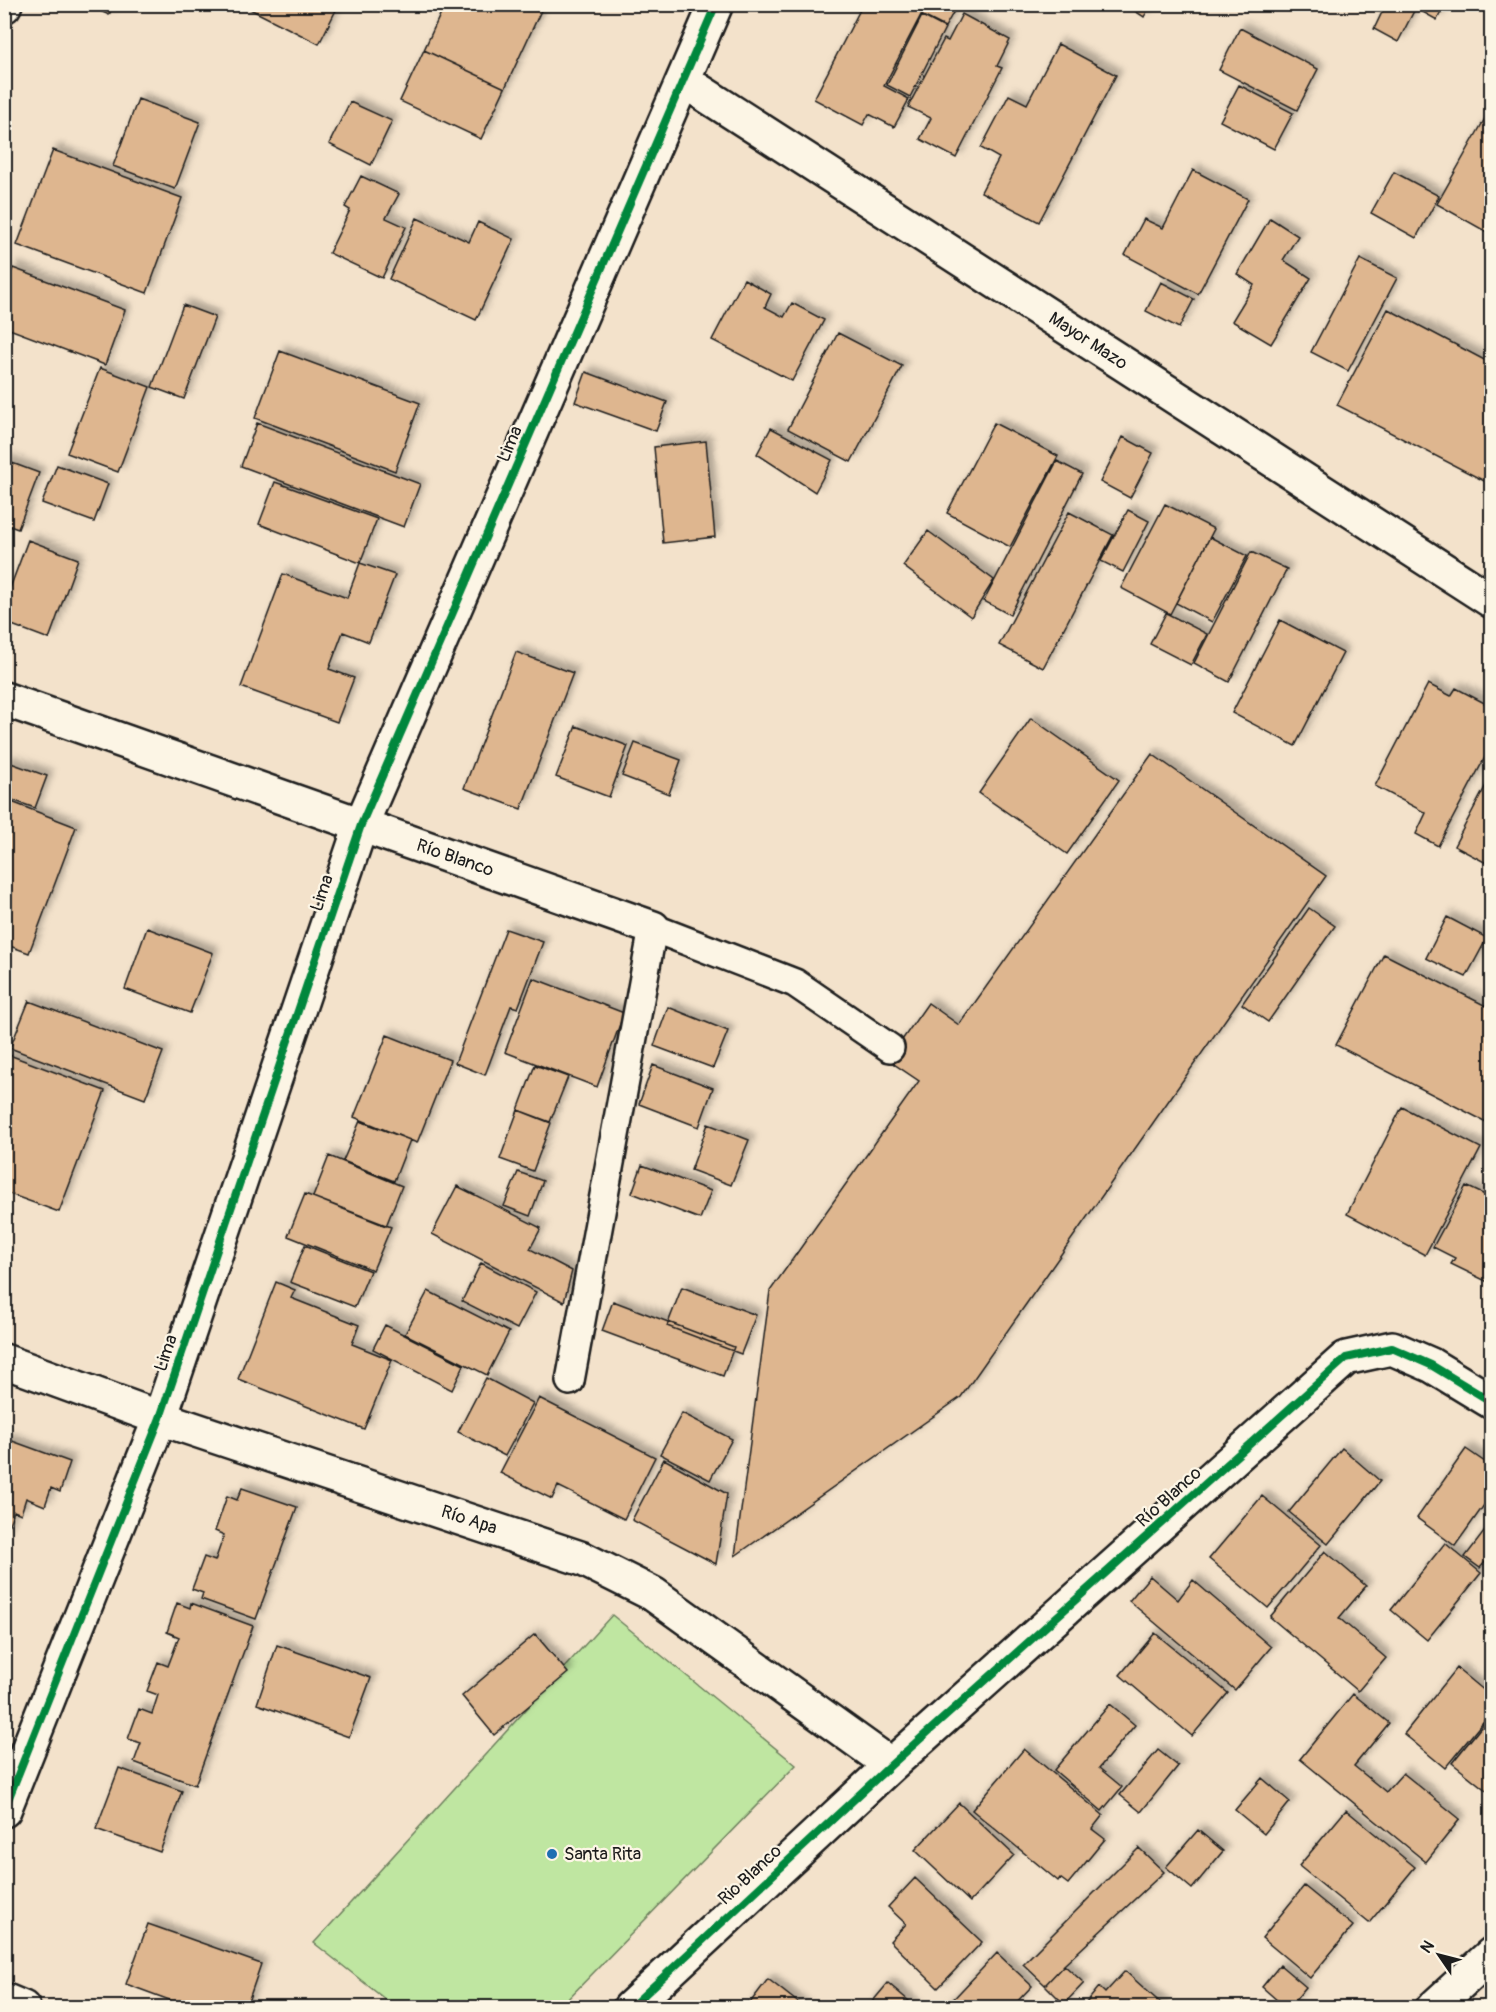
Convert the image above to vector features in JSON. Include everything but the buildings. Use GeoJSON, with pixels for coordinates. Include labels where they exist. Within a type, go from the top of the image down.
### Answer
{"type":"FeatureCollection","features":[{"type":"Feature","properties":{"kind":"street","name":"Lima"},"geometry":{"type":"LineString","coordinates":[[4,1810],[160,1418],[361,825],[716,4]]}},
{"type":"Feature","properties":{"kind":"street","name":"Mayor Mazo"},"geometry":{"type":"LineString","coordinates":[[684,81],[1491,601]]}},
{"type":"Feature","properties":{"kind":"street","name":"Río Blanco"},"geometry":{"type":"LineString","coordinates":[[4,699],[653,928]]}},
{"type":"Feature","properties":{"kind":"street","name":"Río Blanco"},"geometry":{"type":"LineString","coordinates":[[891,1764],[1346,1358],[1392,1348],[1431,1365],[1491,1402]]}},
{"type":"Feature","properties":{"kind":"street","name":"Río Apa"},"geometry":{"type":"LineString","coordinates":[[4,1361],[160,1418],[583,1559],[653,1594],[891,1764]]}},
{"type":"Feature","properties":{"kind":"street","name":"Rio Blanco"},"geometry":{"type":"LineString","coordinates":[[630,2007],[891,1764]]}},
{"type":"Feature","properties":{"kind":"street"},"geometry":{"type":"LineString","coordinates":[[1433,2007],[1491,1954]]}},
{"type":"Feature","properties":{"kind":"street"},"geometry":{"type":"LineString","coordinates":[[4,2000],[23,2007]]}},
{"type":"Feature","properties":{"kind":"lane","name":"Río Blanco"},"geometry":{"type":"LineString","coordinates":[[653,928],[795,983],[890,1048]]}},
{"type":"Feature","properties":{"kind":"lane"},"geometry":{"type":"LineString","coordinates":[[570,1381],[653,928]]}},
{"type":"Feature","properties":{"kind":"green space","name":"Santa Rita"},"geometry":{"type":"Polygon","coordinates":[[[612,1615],[796,1765],[560,2007],[395,2007],[314,1943],[612,1615]]]}},
{"type":"Feature","properties":{"kind":"cycle path"},"geometry":{"type":"LineString","coordinates":[[4,1810],[160,1418],[361,825],[716,4]]}},
{"type":"Feature","properties":{"kind":"cycle path"},"geometry":{"type":"LineString","coordinates":[[630,2008],[891,1765],[1346,1358],[1392,1348],[1431,1365],[1492,1402]]}},
{"type":"Feature","properties":{"kind":"place","name":"Santa Rita"},"geometry":{"type":"Point","coordinates":[552,1854]}}]}
